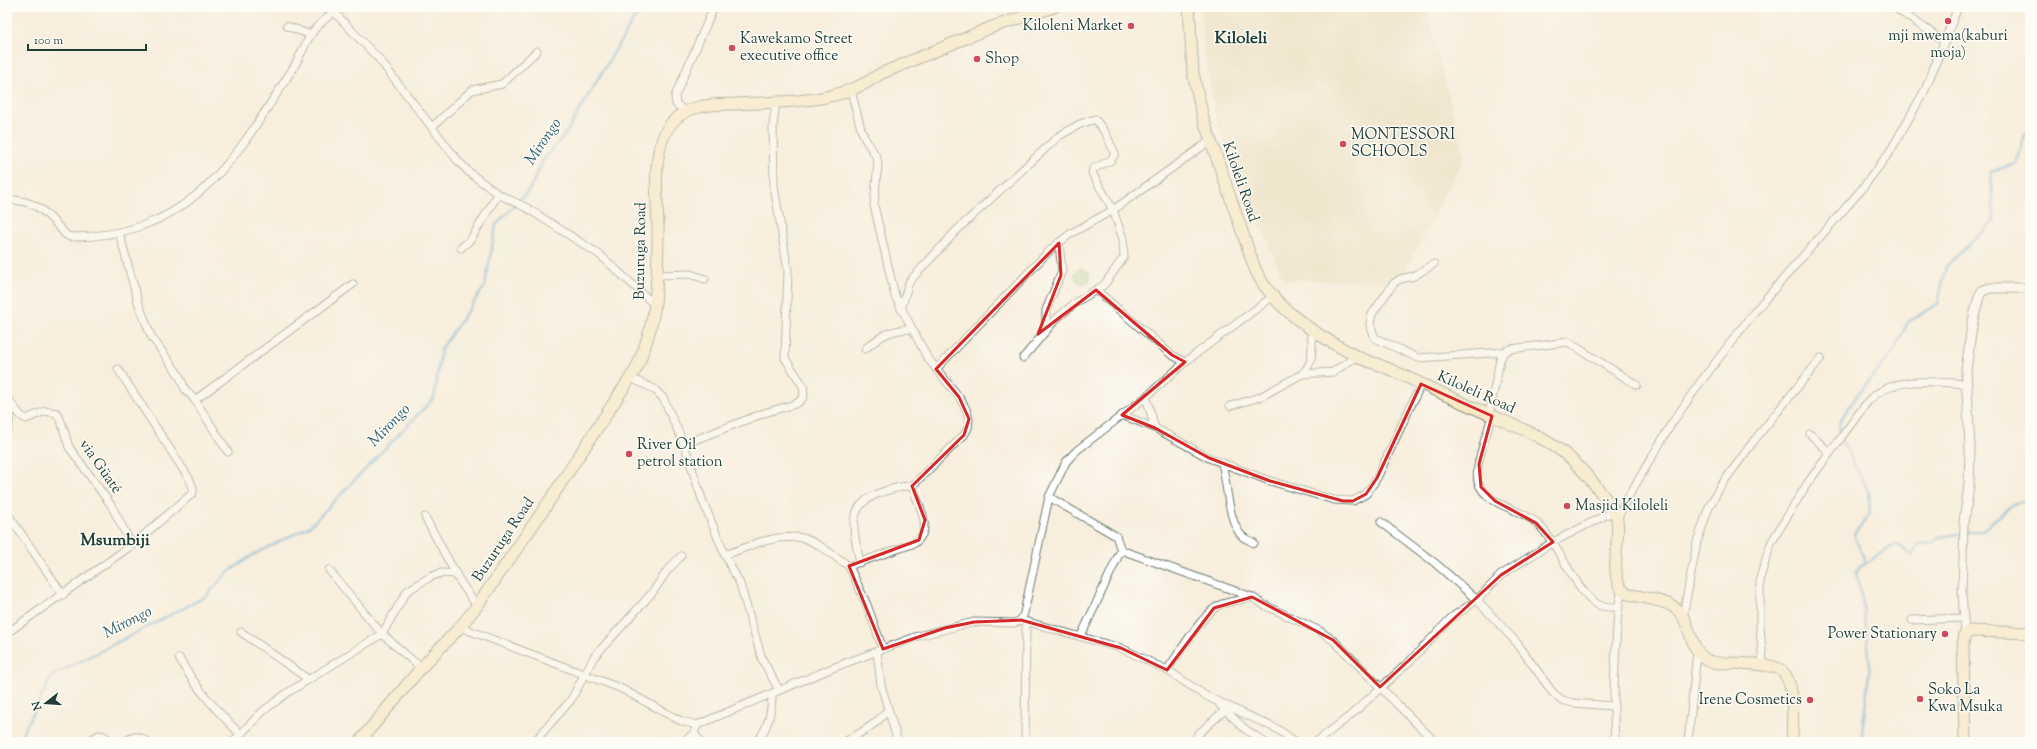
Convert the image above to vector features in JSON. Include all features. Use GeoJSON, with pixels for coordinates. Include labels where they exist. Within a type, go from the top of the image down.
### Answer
{"type":"FeatureCollection","features":[{"type":"Feature","properties":{"kind":"main road","name":"Buzuruga Road"},"geometry":{"type":"LineString","coordinates":[[359,742],[421,668],[460,627],[477,606],[631,378],[646,346],[655,305],[657,275],[656,160],[664,135],[676,118],[697,107],[710,105],[828,98],[851,91],[870,82],[880,74],[964,38],[992,27],[1054,7]]}},
{"type":"Feature","properties":{"kind":"main road","name":"Kiloleli Road"},"geometry":{"type":"LineString","coordinates":[[1189,7],[1193,73],[1210,141],[1255,269],[1261,283],[1272,297],[1311,328],[1358,356],[1532,434],[1559,449],[1582,469],[1616,515]]}},
{"type":"Feature","properties":{"kind":"main road"},"geometry":{"type":"LineString","coordinates":[[1616,515],[1615,568],[1622,590],[1628,594],[1669,605],[1683,616],[1697,652],[1706,660],[1712,662],[1763,665],[1777,668],[1788,678],[1792,700],[1792,742]]}},
{"type":"Feature","properties":{"kind":"main road"},"geometry":{"type":"LineString","coordinates":[[1965,742],[1963,644],[1965,634],[1971,631],[2030,633]]}},
{"type":"Feature","properties":{"kind":"street"},"geometry":{"type":"LineString","coordinates":[[686,112],[676,104],[675,96],[714,7]]}},
{"type":"Feature","properties":{"kind":"street"},"geometry":{"type":"LineString","coordinates":[[1894,7],[1945,42]]}},
{"type":"Feature","properties":{"kind":"street"},"geometry":{"type":"LineString","coordinates":[[1316,742],[1351,715],[1411,660],[1451,618],[1477,600],[1513,567],[1553,542],[1616,515],[1672,422],[1699,384],[1754,312],[1876,171],[1926,90],[1958,7]]}},
{"type":"Feature","properties":{"kind":"street"},"geometry":{"type":"LineString","coordinates":[[7,200],[29,202],[44,210],[66,235],[71,237],[119,232],[154,222],[180,208],[224,170],[240,150],[282,85],[311,35],[336,10],[379,59],[458,161],[470,173],[498,194],[527,208],[600,255],[655,305]]}},
{"type":"Feature","properties":{"kind":"street"},"geometry":{"type":"LineString","coordinates":[[287,26],[311,35]]}},
{"type":"Feature","properties":{"kind":"street"},"geometry":{"type":"LineString","coordinates":[[432,127],[472,90],[502,84],[537,51]]}},
{"type":"Feature","properties":{"kind":"street"},"geometry":{"type":"LineString","coordinates":[[851,91],[861,130],[865,140],[876,156],[878,163],[874,205],[895,296],[927,357],[959,397],[969,419],[968,428],[964,435],[912,486],[900,486],[874,494],[857,508],[853,530],[860,562]]}},
{"type":"Feature","properties":{"kind":"street"},"geometry":{"type":"LineString","coordinates":[[684,444],[764,413],[796,404],[804,396],[803,386],[785,358],[788,271],[774,186],[773,127],[776,101]]}},
{"type":"Feature","properties":{"kind":"street"},"geometry":{"type":"LineString","coordinates":[[901,309],[909,282],[958,229],[1059,136],[1071,128],[1091,119],[1097,120],[1115,150],[1115,154],[1111,160],[1092,171],[1113,210],[1123,240],[1124,253],[1104,285],[1075,303],[1056,319],[1023,358]]}},
{"type":"Feature","properties":{"kind":"street"},"geometry":{"type":"LineString","coordinates":[[936,369],[1040,260],[1070,234],[1113,210],[1210,141]]}},
{"type":"Feature","properties":{"kind":"street"},"geometry":{"type":"LineString","coordinates":[[461,248],[471,239],[498,194]]}},
{"type":"Feature","properties":{"kind":"street"},"geometry":{"type":"LineString","coordinates":[[119,232],[138,302],[151,336],[179,375],[185,389],[196,400],[228,452]]}},
{"type":"Feature","properties":{"kind":"street"},"geometry":{"type":"LineString","coordinates":[[1046,331],[1046,310],[1062,271],[1060,243]]}},
{"type":"Feature","properties":{"kind":"street"},"geometry":{"type":"LineString","coordinates":[[1434,264],[1414,276],[1400,278],[1393,284],[1372,314],[1370,324],[1375,338],[1418,358],[1504,352],[1522,347],[1568,342],[1636,386]]}},
{"type":"Feature","properties":{"kind":"street"},"geometry":{"type":"LineString","coordinates":[[657,275],[690,274],[705,280]]}},
{"type":"Feature","properties":{"kind":"street"},"geometry":{"type":"LineString","coordinates":[[196,400],[353,284]]}},
{"type":"Feature","properties":{"kind":"street"},"geometry":{"type":"LineString","coordinates":[[1965,634],[1963,618],[1964,522],[1969,485],[1970,448],[1966,371],[1972,325],[1980,293],[1990,288],[2030,288]]}},
{"type":"Feature","properties":{"kind":"street"},"geometry":{"type":"LineString","coordinates":[[1096,290],[1172,355],[1185,362]]}},
{"type":"Feature","properties":{"kind":"street"},"geometry":{"type":"LineString","coordinates":[[1025,742],[1023,621],[1049,496],[1066,462],[1076,451],[1146,397],[1185,362],[1272,297]]}},
{"type":"Feature","properties":{"kind":"street"},"geometry":{"type":"LineString","coordinates":[[1230,406],[1260,397],[1307,370],[1312,356],[1311,328]]}},
{"type":"Feature","properties":{"kind":"street"},"geometry":{"type":"LineString","coordinates":[[865,349],[886,333],[897,330],[911,329]]}},
{"type":"Feature","properties":{"kind":"street"},"geometry":{"type":"LineString","coordinates":[[1504,352],[1500,360],[1491,416],[1477,474],[1481,487],[1495,501],[1525,515],[1536,523],[1553,542],[1580,585],[1598,605],[1607,608],[1618,607]]}},
{"type":"Feature","properties":{"kind":"street"},"geometry":{"type":"LineString","coordinates":[[1302,374],[1333,372],[1358,356]]}},
{"type":"Feature","properties":{"kind":"street"},"geometry":{"type":"LineString","coordinates":[[1683,616],[1701,526],[1720,487],[1752,442],[1821,358]]}},
{"type":"Feature","properties":{"kind":"street"},"geometry":{"type":"LineString","coordinates":[[7,633],[132,545],[193,493],[194,488],[190,480],[118,369]]}},
{"type":"Feature","properties":{"kind":"street"},"geometry":{"type":"LineString","coordinates":[[631,378],[660,394],[684,444],[702,498],[725,555],[740,584],[762,659],[776,691],[770,715],[758,742]]}},
{"type":"Feature","properties":{"kind":"street"},"geometry":{"type":"LineString","coordinates":[[1763,665],[1760,578],[1766,556],[1778,530],[1791,508],[1830,453],[1868,401],[1884,389],[1896,383],[1908,382],[1966,384]]}},
{"type":"Feature","properties":{"kind":"street"},"geometry":{"type":"LineString","coordinates":[[1122,415],[1155,428],[1209,458],[1270,481],[1334,500],[1353,501],[1366,494],[1377,478],[1421,384]]}},
{"type":"Feature","properties":{"kind":"street"},"geometry":{"type":"LineString","coordinates":[[1146,397],[1155,428]]}},
{"type":"Feature","properties":{"kind":"street"},"geometry":{"type":"LineString","coordinates":[[7,432],[10,417],[8,400]]}},
{"type":"Feature","properties":{"kind":"street","name":"via Güaté"},"geometry":{"type":"LineString","coordinates":[[8,400],[21,416],[26,418],[45,411],[57,413],[69,448],[111,505],[132,545]]}},
{"type":"Feature","properties":{"kind":"street"},"geometry":{"type":"LineString","coordinates":[[1810,434],[1830,453]]}},
{"type":"Feature","properties":{"kind":"street"},"geometry":{"type":"LineString","coordinates":[[1222,463],[1232,517],[1243,537],[1254,543]]}},
{"type":"Feature","properties":{"kind":"street"},"geometry":{"type":"LineString","coordinates":[[849,566],[915,543],[919,540],[925,520],[912,486]]}},
{"type":"Feature","properties":{"kind":"street"},"geometry":{"type":"LineString","coordinates":[[1049,496],[1116,536],[1121,550],[1080,636]]}},
{"type":"Feature","properties":{"kind":"street"},"geometry":{"type":"LineString","coordinates":[[7,514],[63,595]]}},
{"type":"Feature","properties":{"kind":"street"},"geometry":{"type":"LineString","coordinates":[[425,517],[456,574],[477,606]]}},
{"type":"Feature","properties":{"kind":"street"},"geometry":{"type":"LineString","coordinates":[[1381,522],[1435,563],[1477,600],[1517,643],[1553,693],[1562,700],[1573,703],[1613,706]]}},
{"type":"Feature","properties":{"kind":"street"},"geometry":{"type":"LineString","coordinates":[[725,555],[760,542],[797,537],[807,539],[820,546],[849,566],[867,605],[880,650],[881,685],[887,711],[898,742]]}},
{"type":"Feature","properties":{"kind":"street"},"geometry":{"type":"LineString","coordinates":[[1121,550],[1252,597],[1264,606],[1318,630],[1333,640],[1435,742]]}},
{"type":"Feature","properties":{"kind":"street"},"geometry":{"type":"LineString","coordinates":[[534,742],[571,700],[594,657],[652,593],[667,571],[681,556]]}},
{"type":"Feature","properties":{"kind":"street"},"geometry":{"type":"LineString","coordinates":[[330,570],[382,634],[421,668]]}},
{"type":"Feature","properties":{"kind":"street"},"geometry":{"type":"LineString","coordinates":[[233,742],[262,712],[308,679],[382,634],[407,591],[430,577],[441,573],[456,574]]}},
{"type":"Feature","properties":{"kind":"street"},"geometry":{"type":"LineString","coordinates":[[1615,742],[1613,706],[1618,607],[1622,590]]}},
{"type":"Feature","properties":{"kind":"street"},"geometry":{"type":"LineString","coordinates":[[1167,670],[1203,620],[1214,608],[1221,604],[1238,602],[1252,597]]}},
{"type":"Feature","properties":{"kind":"street"},"geometry":{"type":"LineString","coordinates":[[1912,620],[1963,618]]}},
{"type":"Feature","properties":{"kind":"street"},"geometry":{"type":"LineString","coordinates":[[684,742],[695,729],[776,691],[880,650],[945,628],[974,622],[1015,623],[1023,621],[1121,648],[1167,670],[1217,702],[1277,729],[1296,742]]}},
{"type":"Feature","properties":{"kind":"street"},"geometry":{"type":"LineString","coordinates":[[460,627],[620,688],[695,729],[701,742]]}},
{"type":"Feature","properties":{"kind":"street"},"geometry":{"type":"LineString","coordinates":[[240,632],[308,679]]}},
{"type":"Feature","properties":{"kind":"street"},"geometry":{"type":"LineString","coordinates":[[1688,742],[1697,652]]}},
{"type":"Feature","properties":{"kind":"street"},"geometry":{"type":"LineString","coordinates":[[180,658],[196,685],[240,734]]}},
{"type":"Feature","properties":{"kind":"street"},"geometry":{"type":"LineString","coordinates":[[1217,702],[1245,729],[1264,742]]}},
{"type":"Feature","properties":{"kind":"street"},"geometry":{"type":"LineString","coordinates":[[1197,735],[1225,710]]}},
{"type":"Feature","properties":{"kind":"street"},"geometry":{"type":"LineString","coordinates":[[845,742],[870,728],[879,721],[887,711]]}},
{"type":"Feature","properties":{"kind":"street"},"geometry":{"type":"LineString","coordinates":[[87,742],[99,735],[104,736],[111,742]]}},
{"type":"Feature","properties":{"kind":"street"},"geometry":{"type":"LineString","coordinates":[[123,742],[137,735],[141,736],[147,742]]}},
{"type":"Feature","properties":{"kind":"highlighted area"},"geometry":{"type":"Polygon","coordinates":[[[1059,243],[1061,275],[1038,334],[1096,290],[1172,355],[1185,362],[1122,415],[1155,428],[1209,458],[1270,481],[1343,501],[1353,501],[1366,494],[1377,478],[1421,384],[1492,416],[1479,464],[1481,487],[1495,501],[1536,523],[1553,542],[1501,575],[1380,687],[1333,640],[1252,597],[1214,608],[1167,670],[1121,648],[1021,620],[974,622],[945,628],[883,649],[849,566],[919,540],[925,520],[912,486],[964,435],[969,419],[959,397],[936,369],[1059,243]]]}},
{"type":"Feature","properties":{"kind":"shaded area","name":"MONTESSORI SCHOOLS"},"geometry":{"type":"Polygon","coordinates":[[[1201,7],[1426,7],[1464,157],[1399,283],[1284,280],[1219,131],[1204,55],[1201,7]]]}},
{"type":"Feature","properties":{"kind":"green space"},"geometry":{"type":"Polygon","coordinates":[[[1080,268],[1089,272],[1089,281],[1083,285],[1077,281],[1074,275],[1080,268]]]}},
{"type":"Feature","properties":{"kind":"waterway","name":"Mirongo"},"geometry":{"type":"LineString","coordinates":[[18,742],[52,676],[205,597],[227,573],[253,555],[310,526],[434,398],[441,349],[485,286],[496,225],[529,190],[544,159],[566,133],[641,7]]}},
{"type":"Feature","properties":{"kind":"waterway"},"geometry":{"type":"LineString","coordinates":[[1840,436],[1839,422],[1858,394],[1894,351],[1908,322],[1938,304],[1946,266],[1994,222],[1991,171],[2016,164],[2025,135],[2030,125]]}},
{"type":"Feature","properties":{"kind":"waterway"},"geometry":{"type":"LineString","coordinates":[[1841,440],[1869,492],[1870,514],[1854,534],[1866,564]]}},
{"type":"Feature","properties":{"kind":"waterway"},"geometry":{"type":"LineString","coordinates":[[1861,742],[1870,665],[1864,609],[1856,573],[1860,567],[1896,544],[1913,556],[1919,544],[1930,544],[1939,537],[1983,530],[2010,507],[2030,497]]}},
{"type":"Feature","properties":{"kind":"place","name":"mji mwema(kaburi moja)"},"geometry":{"type":"Point","coordinates":[1948,21]}},
{"type":"Feature","properties":{"kind":"place","name":"Kiloleni Market"},"geometry":{"type":"Point","coordinates":[1131,26]}},
{"type":"Feature","properties":{"kind":"place","name":"Kawekamo Street executive office"},"geometry":{"type":"Point","coordinates":[732,48]}},
{"type":"Feature","properties":{"kind":"place","name":"Shop"},"geometry":{"type":"Point","coordinates":[977,59]}},
{"type":"Feature","properties":{"kind":"place","name":"MONTESSORI SCHOOLS"},"geometry":{"type":"Point","coordinates":[1343,144]}},
{"type":"Feature","properties":{"kind":"place","name":"River Oil petrol station"},"geometry":{"type":"Point","coordinates":[629,454]}},
{"type":"Feature","properties":{"kind":"place","name":"Masjid Kiloleli"},"geometry":{"type":"Point","coordinates":[1567,506]}},
{"type":"Feature","properties":{"kind":"place","name":"Power Stationary"},"geometry":{"type":"Point","coordinates":[1945,634]}},
{"type":"Feature","properties":{"kind":"place","name":"Soko La Kwa Msuka"},"geometry":{"type":"Point","coordinates":[1920,699]}},
{"type":"Feature","properties":{"kind":"place","name":"Irene Cosmetics"},"geometry":{"type":"Point","coordinates":[1810,700]}},
{"type":"Feature","properties":{"kind":"district","name":"Kiloleli"},"geometry":{"type":"Point","coordinates":[1241,39]}},
{"type":"Feature","properties":{"kind":"district","name":"Msumbiji"},"geometry":{"type":"Point","coordinates":[115,541]}}]}
